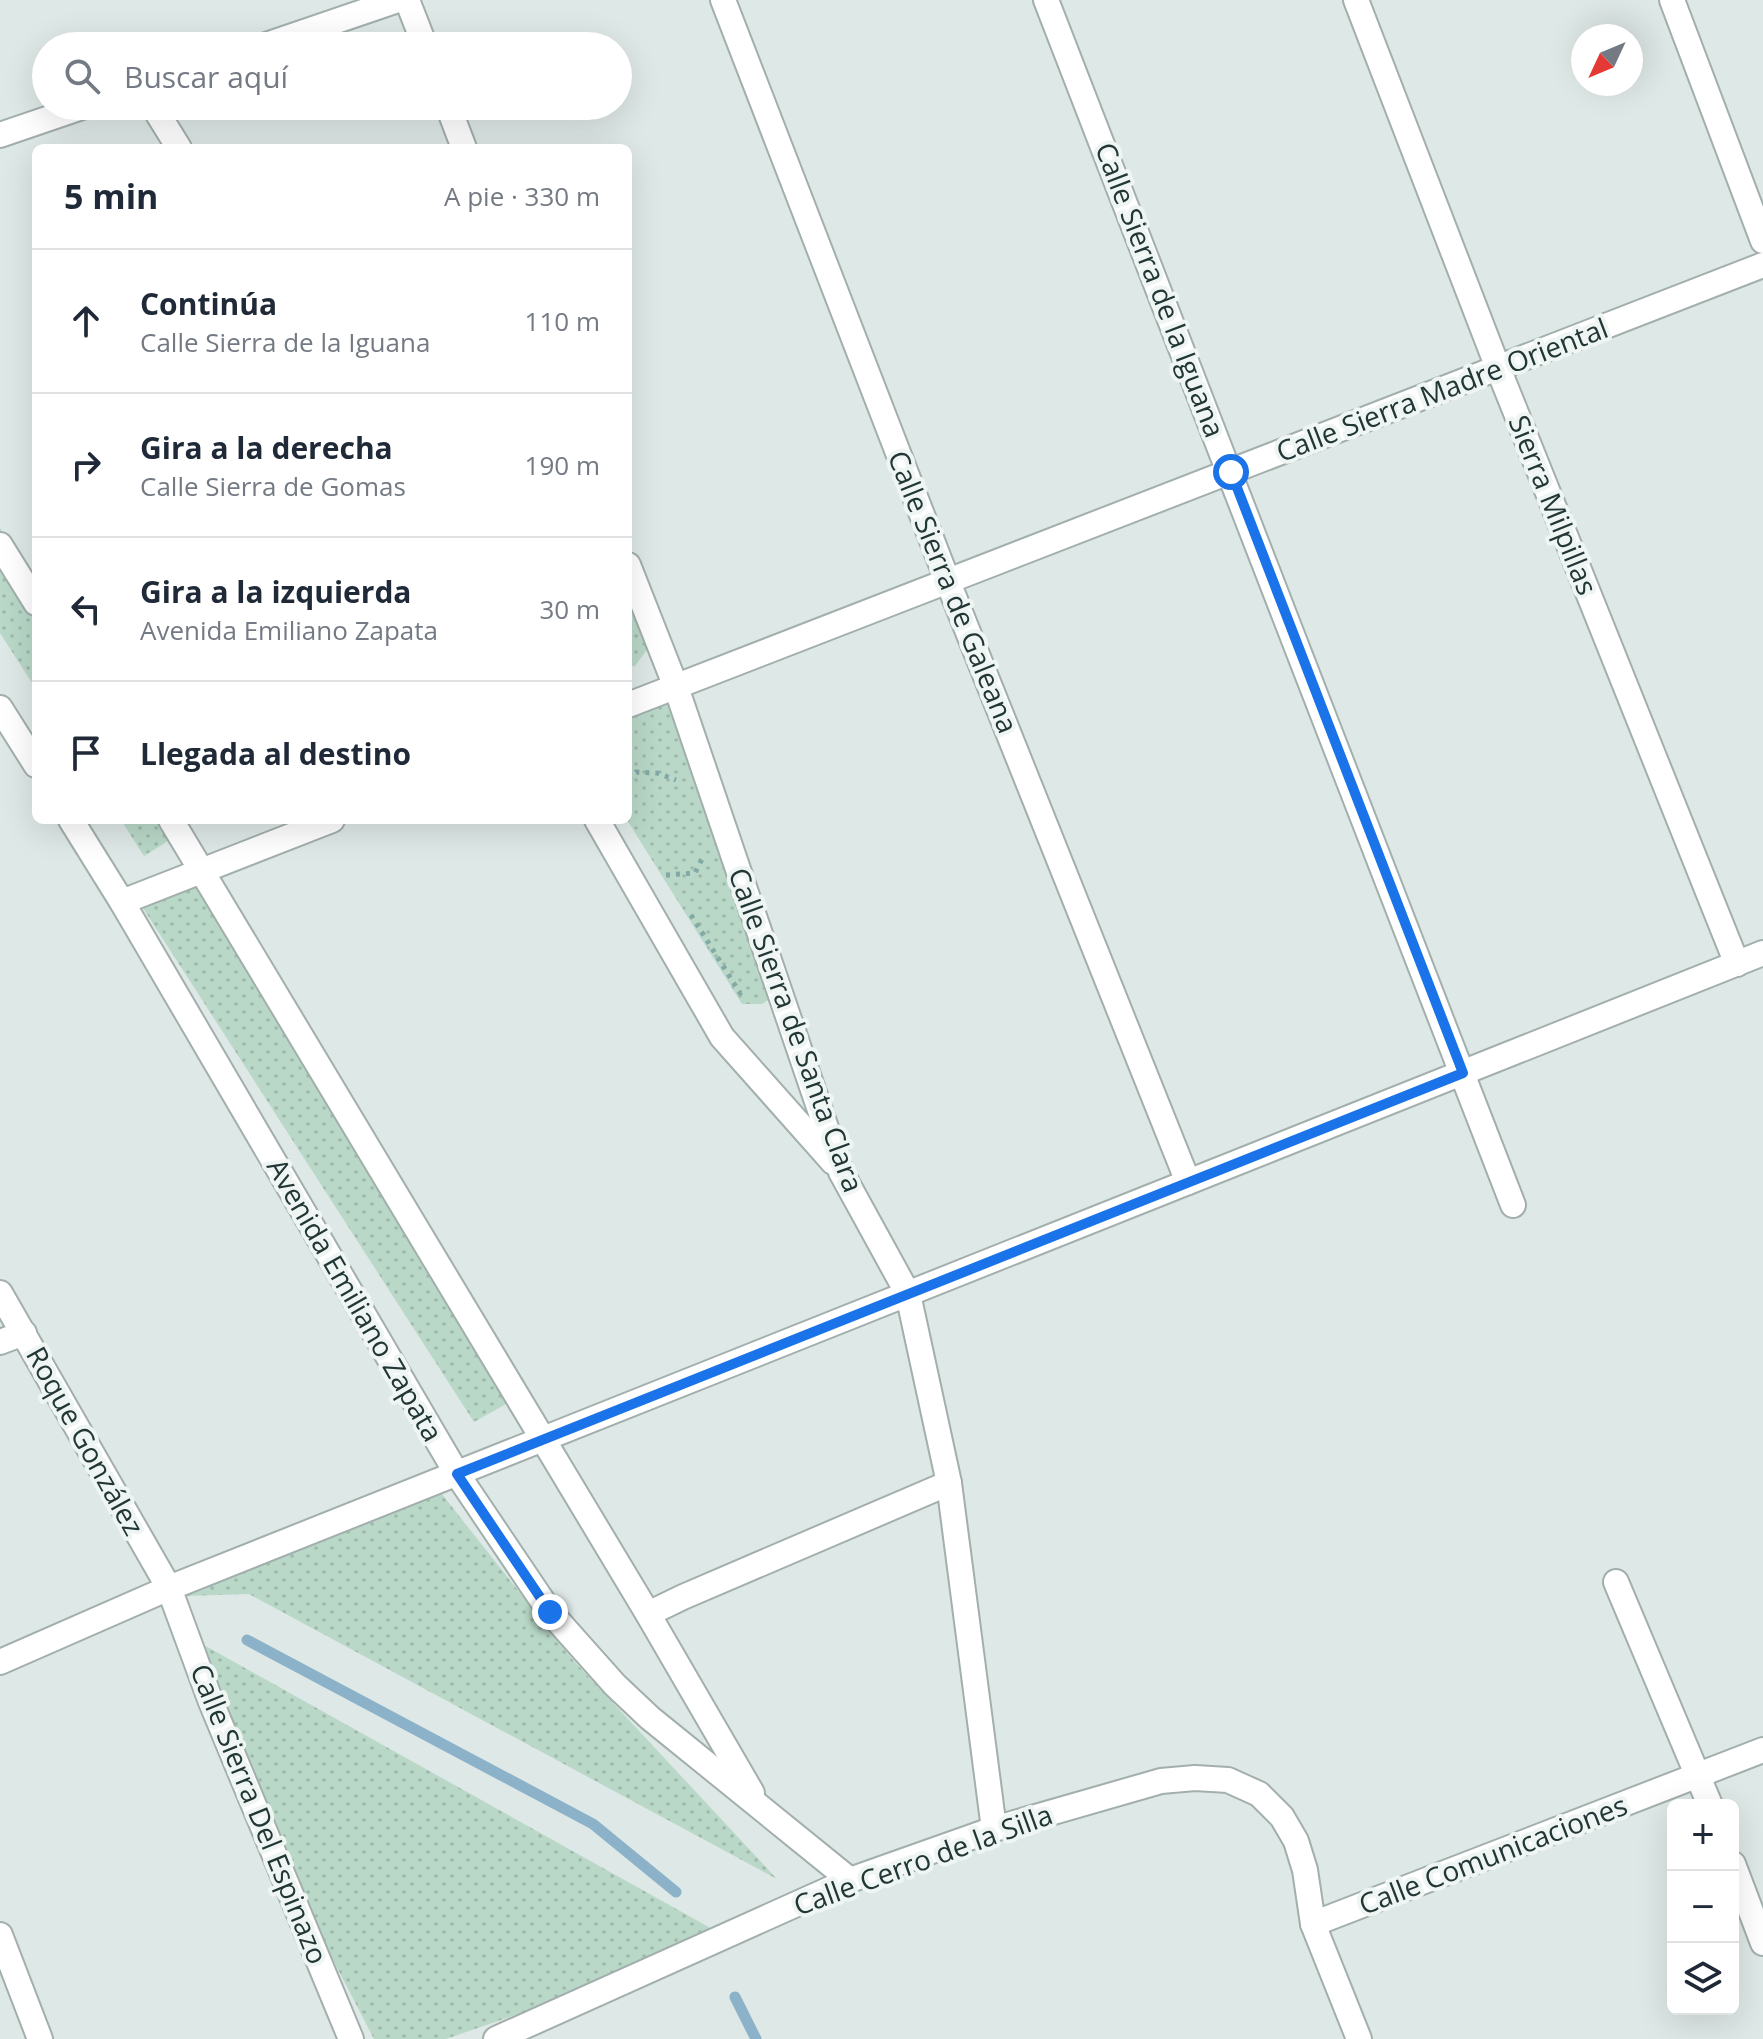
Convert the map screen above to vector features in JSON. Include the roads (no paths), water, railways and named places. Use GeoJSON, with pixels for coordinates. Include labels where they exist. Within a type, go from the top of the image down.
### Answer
{"type":"FeatureCollection","features":[{"type":"Feature","properties":{"kind":"street"},"geometry":{"type":"LineString","coordinates":[[304,32],[398,0]]}},
{"type":"Feature","properties":{"kind":"street"},"geometry":{"type":"LineString","coordinates":[[407,0],[420,32]]}},
{"type":"Feature","properties":{"kind":"street","name":"Calle Sierra de Galeana"},"geometry":{"type":"LineString","coordinates":[[723,0],[948,582],[1188,1182]]}},
{"type":"Feature","properties":{"kind":"street","name":"Calle Sierra de la Iguana"},"geometry":{"type":"LineString","coordinates":[[1046,0],[1513,1205]]}},
{"type":"Feature","properties":{"kind":"street","name":"Sierra Milpillas"},"geometry":{"type":"LineString","coordinates":[[1356,0],[1498,368],[1737,964]]}},
{"type":"Feature","properties":{"kind":"street"},"geometry":{"type":"LineString","coordinates":[[1672,0],[1763,241]]}},
{"type":"Feature","properties":{"kind":"street"},"geometry":{"type":"LineString","coordinates":[[0,135],[44,120]]}},
{"type":"Feature","properties":{"kind":"street"},"geometry":{"type":"LineString","coordinates":[[162,120],[177,144]]}},
{"type":"Feature","properties":{"kind":"street"},"geometry":{"type":"LineString","coordinates":[[453,120],[462,144]]}},
{"type":"Feature","properties":{"kind":"street","name":"Calle Sierra Madre Oriental"},"geometry":{"type":"LineString","coordinates":[[632,704],[1763,265]]}},
{"type":"Feature","properties":{"kind":"street"},"geometry":{"type":"LineString","coordinates":[[0,545],[32,597]]}},
{"type":"Feature","properties":{"kind":"street","name":"Calle Sierra de Santa Clara"},"geometry":{"type":"LineString","coordinates":[[632,575],[676,687],[841,1172],[908,1294],[949,1483],[994,1829]]}},
{"type":"Feature","properties":{"kind":"street"},"geometry":{"type":"LineString","coordinates":[[0,708],[32,759]]}},
{"type":"Feature","properties":{"kind":"street","name":"Avenida Emiliano Zapata"},"geometry":{"type":"LineString","coordinates":[[73,824],[457,1474],[550,1612],[615,1685],[690,1753],[850,1880]]}},
{"type":"Feature","properties":{"kind":"street","name":"Avenida Emiliano Zapata"},"geometry":{"type":"LineString","coordinates":[[173,824],[648,1614],[759,1805]]}},
{"type":"Feature","properties":{"kind":"street"},"geometry":{"type":"LineString","coordinates":[[122,902],[322,824]]}},
{"type":"Feature","properties":{"kind":"street"},"geometry":{"type":"LineString","coordinates":[[599,824],[722,1037],[841,1172]]}},
{"type":"Feature","properties":{"kind":"street"},"geometry":{"type":"LineString","coordinates":[[0,1662],[169,1588],[1763,953]]}},
{"type":"Feature","properties":{"kind":"street","name":"Roque González"},"geometry":{"type":"LineString","coordinates":[[0,1293],[169,1588]]}},
{"type":"Feature","properties":{"kind":"street"},"geometry":{"type":"LineString","coordinates":[[0,1342],[24,1333]]}},
{"type":"Feature","properties":{"kind":"street"},"geometry":{"type":"LineString","coordinates":[[648,1614],[949,1483]]}},
{"type":"Feature","properties":{"kind":"street"},"geometry":{"type":"LineString","coordinates":[[1616,1582],[1708,1799]]}},
{"type":"Feature","properties":{"kind":"street","name":"Calle Sierra Del Espinazo"},"geometry":{"type":"LineString","coordinates":[[169,1588],[211,1702],[351,2039]]}},
{"type":"Feature","properties":{"kind":"street","name":"Calle Comunicaciones"},"geometry":{"type":"LineString","coordinates":[[1313,1924],[1763,1750]]}},
{"type":"Feature","properties":{"kind":"street","name":"Calle Cerro de la Silla"},"geometry":{"type":"LineString","coordinates":[[496,2039],[850,1880],[994,1829],[1161,1781],[1228,1780],[1259,1794],[1282,1817],[1296,1841],[1305,1870],[1313,1924]]}},
{"type":"Feature","properties":{"kind":"street"},"geometry":{"type":"LineString","coordinates":[[1736,1871],[1763,1943]]}},
{"type":"Feature","properties":{"kind":"street"},"geometry":{"type":"LineString","coordinates":[[1313,1924],[1359,2039]]}},
{"type":"Feature","properties":{"kind":"street"},"geometry":{"type":"LineString","coordinates":[[0,1935],[40,2039]]}},
{"type":"Feature","properties":{"kind":"waterway"},"geometry":{"type":"LineString","coordinates":[[247,1640],[593,1824],[676,1892]]}},
{"type":"Feature","properties":{"kind":"waterway"},"geometry":{"type":"LineString","coordinates":[[735,1997],[756,2039]]}}]}
